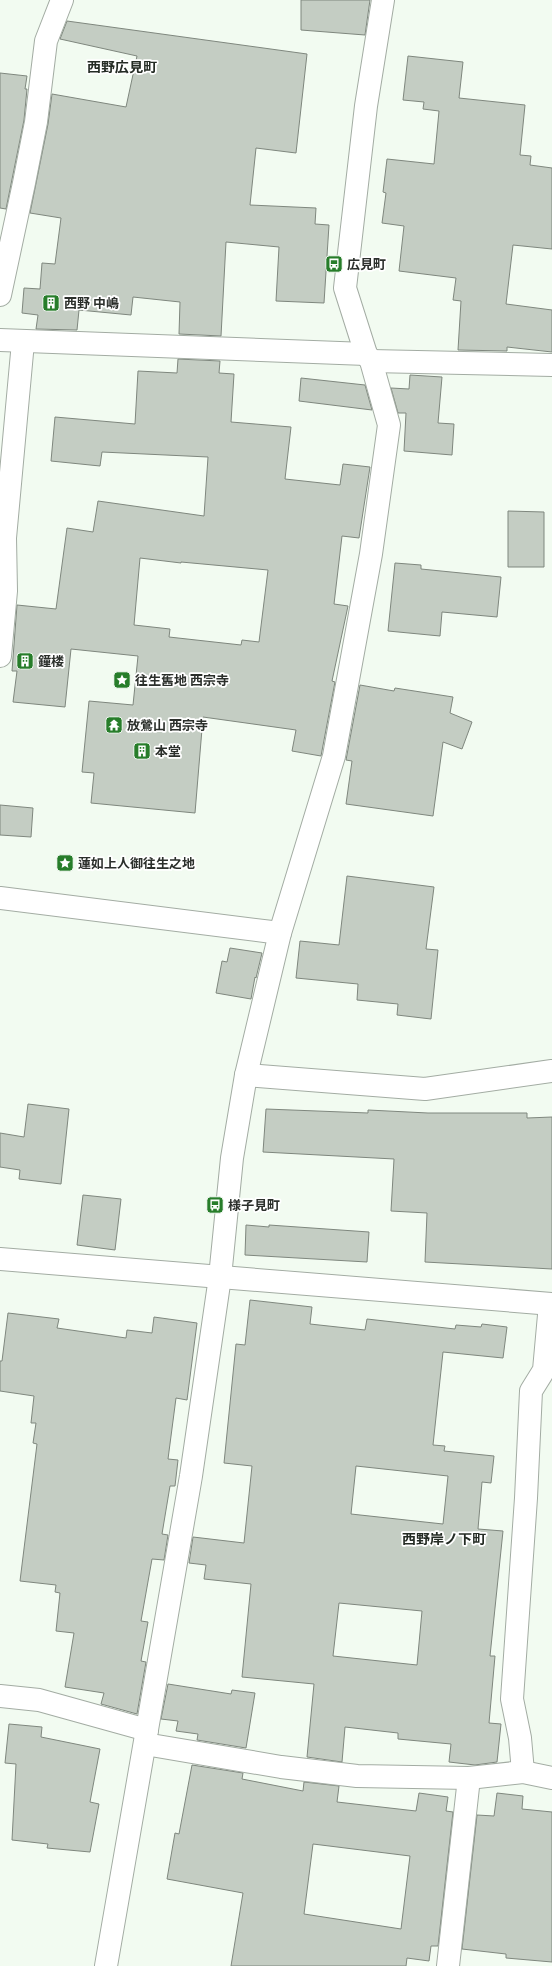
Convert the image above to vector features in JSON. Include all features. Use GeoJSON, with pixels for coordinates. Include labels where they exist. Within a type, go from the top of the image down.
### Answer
{"type":"FeatureCollection","features":[{"type":"Feature","properties":{"kind":"street"},"geometry":{"type":"LineString","coordinates":[[0,295],[26,176],[36,122],[46,42],[62,0]]}},
{"type":"Feature","properties":{"kind":"street"},"geometry":{"type":"LineString","coordinates":[[106,1966],[191,1476],[220,1277],[232,1158],[246,1075],[280,934],[334,756],[371,554],[389,425],[369,358],[345,288],[366,106],[382,0]]}},
{"type":"Feature","properties":{"kind":"street"},"geometry":{"type":"LineString","coordinates":[[0,340],[369,358],[552,365]]}},
{"type":"Feature","properties":{"kind":"street"},"geometry":{"type":"LineString","coordinates":[[0,656],[6,591],[5,538],[23,342]]}},
{"type":"Feature","properties":{"kind":"street"},"geometry":{"type":"LineString","coordinates":[[0,898],[280,934]]}},
{"type":"Feature","properties":{"kind":"street"},"geometry":{"type":"LineString","coordinates":[[246,1075],[425,1089],[552,1071]]}},
{"type":"Feature","properties":{"kind":"street"},"geometry":{"type":"LineString","coordinates":[[0,1259],[551,1304],[544,1370],[531,1391],[526,1498],[512,1699],[520,1738],[523,1772]]}},
{"type":"Feature","properties":{"kind":"street"},"geometry":{"type":"LineString","coordinates":[[0,1696],[39,1700],[146,1737],[281,1767],[357,1776],[469,1778],[523,1772],[552,1778]]}},
{"type":"Feature","properties":{"kind":"street"},"geometry":{"type":"LineString","coordinates":[[448,1966],[469,1778]]}},
{"type":"Feature","properties":{"kind":"building"},"geometry":{"type":"Polygon","coordinates":[[[301,0],[370,0],[365,35],[301,30],[301,0]]]}},
{"type":"Feature","properties":{"kind":"building"},"geometry":{"type":"Polygon","coordinates":[[[67,21],[307,54],[296,153],[256,148],[250,205],[316,208],[315,224],[329,225],[324,303],[276,301],[279,247],[226,242],[221,336],[179,334],[180,302],[133,297],[131,315],[79,310],[77,330],[36,329],[38,315],[22,313],[24,288],[40,289],[42,263],[55,264],[61,218],[30,213],[48,124],[52,94],[126,107],[137,56],[60,39],[67,21]]]}},
{"type":"Feature","properties":{"kind":"building"},"geometry":{"type":"Polygon","coordinates":[[[408,56],[463,62],[459,98],[525,105],[520,155],[531,156],[530,165],[552,168],[552,249],[513,245],[506,304],[552,310],[552,352],[507,347],[507,351],[458,350],[461,301],[453,300],[456,278],[399,271],[404,226],[382,223],[386,193],[383,192],[387,159],[434,164],[439,111],[423,109],[424,102],[403,100],[408,56]]]}},
{"type":"Feature","properties":{"kind":"building"},"geometry":{"type":"Polygon","coordinates":[[[0,73],[27,76],[24,120],[6,209],[0,208],[0,73]]]}},
{"type":"Feature","properties":{"kind":"building"},"geometry":{"type":"Polygon","coordinates":[[[178,359],[220,361],[219,373],[234,374],[231,422],[291,427],[285,479],[340,485],[343,464],[370,467],[359,538],[342,536],[334,604],[348,606],[332,681],[335,682],[321,756],[292,751],[296,730],[203,717],[195,813],[91,803],[94,773],[82,772],[89,701],[133,705],[138,656],[71,649],[65,707],[13,702],[17,671],[12,671],[17,605],[56,609],[67,528],[93,532],[98,501],[204,516],[208,457],[102,452],[100,466],[51,461],[55,417],[135,424],[138,371],[177,373],[178,359]],[[140,558],[134,625],[170,629],[169,637],[241,645],[242,640],[259,642],[268,570],[140,558]]]}},
{"type":"Feature","properties":{"kind":"building"},"geometry":{"type":"Polygon","coordinates":[[[410,375],[442,377],[438,423],[454,424],[452,455],[404,451],[406,413],[398,413],[391,388],[409,389],[410,375]]]}},
{"type":"Feature","properties":{"kind":"building"},"geometry":{"type":"Polygon","coordinates":[[[301,378],[365,385],[372,410],[299,401],[301,378]]]}},
{"type":"Feature","properties":{"kind":"building"},"geometry":{"type":"Polygon","coordinates":[[[508,511],[544,512],[544,567],[508,567],[508,511]]]}},
{"type":"Feature","properties":{"kind":"building"},"geometry":{"type":"Polygon","coordinates":[[[395,563],[421,565],[421,569],[501,577],[497,617],[442,612],[440,636],[388,631],[395,563]]]}},
{"type":"Feature","properties":{"kind":"building"},"geometry":{"type":"Polygon","coordinates":[[[360,685],[394,691],[395,688],[453,697],[450,713],[472,722],[462,749],[443,742],[433,816],[346,804],[352,761],[346,760],[360,685]]]}},
{"type":"Feature","properties":{"kind":"building"},"geometry":{"type":"Polygon","coordinates":[[[0,805],[33,808],[31,837],[0,835],[0,805]]]}},
{"type":"Feature","properties":{"kind":"building"},"geometry":{"type":"Polygon","coordinates":[[[347,876],[434,887],[426,949],[438,950],[431,1019],[397,1015],[398,1004],[357,1000],[358,984],[296,978],[300,941],[339,945],[347,876]]]}},
{"type":"Feature","properties":{"kind":"building"},"geometry":{"type":"Polygon","coordinates":[[[230,948],[262,953],[256,978],[255,977],[251,999],[216,993],[222,961],[227,962],[230,948]]]}},
{"type":"Feature","properties":{"kind":"building"},"geometry":{"type":"Polygon","coordinates":[[[28,1104],[69,1109],[61,1184],[19,1179],[20,1170],[0,1167],[0,1133],[24,1137],[28,1104]]]}},
{"type":"Feature","properties":{"kind":"building"},"geometry":{"type":"Polygon","coordinates":[[[266,1109],[368,1113],[368,1110],[428,1113],[527,1113],[527,1118],[552,1117],[552,1269],[425,1262],[427,1213],[391,1211],[394,1159],[263,1152],[266,1109]]]}},
{"type":"Feature","properties":{"kind":"building"},"geometry":{"type":"Polygon","coordinates":[[[83,1195],[121,1199],[115,1250],[77,1245],[83,1195]]]}},
{"type":"Feature","properties":{"kind":"building"},"geometry":{"type":"Polygon","coordinates":[[[246,1225],[269,1227],[269,1225],[369,1232],[367,1262],[245,1255],[246,1225]]]}},
{"type":"Feature","properties":{"kind":"building"},"geometry":{"type":"Polygon","coordinates":[[[250,1300],[312,1307],[310,1324],[365,1330],[367,1319],[455,1329],[456,1325],[481,1327],[482,1324],[507,1327],[503,1358],[443,1352],[433,1445],[445,1446],[444,1451],[494,1456],[491,1483],[482,1482],[478,1529],[503,1531],[490,1656],[495,1656],[489,1723],[501,1724],[497,1762],[475,1765],[449,1762],[451,1744],[398,1739],[398,1733],[345,1727],[342,1762],[307,1757],[314,1684],[242,1677],[251,1584],[204,1579],[206,1565],[189,1563],[193,1537],[244,1543],[252,1466],[224,1463],[236,1344],[245,1345],[250,1300]],[[356,1466],[351,1514],[443,1524],[448,1476],[356,1466]],[[339,1603],[333,1656],[417,1665],[422,1611],[339,1603]]]}},
{"type":"Feature","properties":{"kind":"building"},"geometry":{"type":"Polygon","coordinates":[[[8,1313],[59,1319],[57,1328],[126,1338],[127,1330],[152,1333],[154,1317],[197,1323],[187,1400],[176,1398],[168,1459],[178,1460],[175,1486],[170,1486],[162,1534],[168,1535],[164,1560],[152,1559],[141,1621],[148,1622],[141,1661],[146,1662],[137,1714],[101,1704],[104,1693],[65,1687],[74,1633],[56,1631],[60,1593],[55,1592],[56,1585],[20,1581],[37,1444],[33,1443],[36,1423],[31,1423],[34,1396],[0,1391],[0,1361],[2,1361],[8,1313]]]}},
{"type":"Feature","properties":{"kind":"building"},"geometry":{"type":"Polygon","coordinates":[[[168,1684],[231,1694],[232,1690],[255,1693],[246,1748],[197,1740],[198,1734],[176,1731],[178,1721],[161,1719],[168,1684]]]}},
{"type":"Feature","properties":{"kind":"building"},"geometry":{"type":"Polygon","coordinates":[[[9,1724],[42,1727],[41,1737],[100,1749],[90,1802],[99,1804],[90,1852],[47,1848],[48,1844],[12,1840],[16,1764],[5,1763],[9,1724]]]}},
{"type":"Feature","properties":{"kind":"building"},"geometry":{"type":"Polygon","coordinates":[[[192,1765],[243,1773],[242,1779],[303,1791],[304,1782],[339,1786],[337,1802],[416,1811],[419,1793],[448,1797],[446,1811],[453,1812],[438,1946],[431,1946],[429,1961],[407,1958],[406,1966],[231,1966],[243,1893],[167,1879],[175,1833],[179,1834],[192,1765]],[[313,1844],[304,1914],[401,1929],[410,1856],[313,1844]]]}},
{"type":"Feature","properties":{"kind":"building"},"geometry":{"type":"Polygon","coordinates":[[[497,1793],[523,1796],[522,1809],[552,1812],[552,1962],[506,1958],[506,1954],[462,1949],[477,1815],[494,1816],[497,1793]]]}},
{"type":"Feature","properties":{"kind":"place","name":"広見町"},"geometry":{"type":"Point","coordinates":[334,264]}},
{"type":"Feature","properties":{"kind":"place","name":"西野 中嶋"},"geometry":{"type":"Point","coordinates":[51,303]}},
{"type":"Feature","properties":{"kind":"place","name":"鐘楼"},"geometry":{"type":"Point","coordinates":[25,661]}},
{"type":"Feature","properties":{"kind":"place","name":"往生舊地 西宗寺"},"geometry":{"type":"Point","coordinates":[122,680]}},
{"type":"Feature","properties":{"kind":"place","name":"放鶯山 西宗寺"},"geometry":{"type":"Point","coordinates":[114,725]}},
{"type":"Feature","properties":{"kind":"place","name":"本堂"},"geometry":{"type":"Point","coordinates":[142,751]}},
{"type":"Feature","properties":{"kind":"place","name":"蓮如上人御往生之地"},"geometry":{"type":"Point","coordinates":[65,863]}},
{"type":"Feature","properties":{"kind":"place","name":"様子見町"},"geometry":{"type":"Point","coordinates":[215,1205]}},
{"type":"Feature","properties":{"kind":"district","name":"西野広見町"},"geometry":{"type":"Point","coordinates":[122,66]}},
{"type":"Feature","properties":{"kind":"district","name":"西野岸ノ下町"},"geometry":{"type":"Point","coordinates":[444,1538]}}]}
